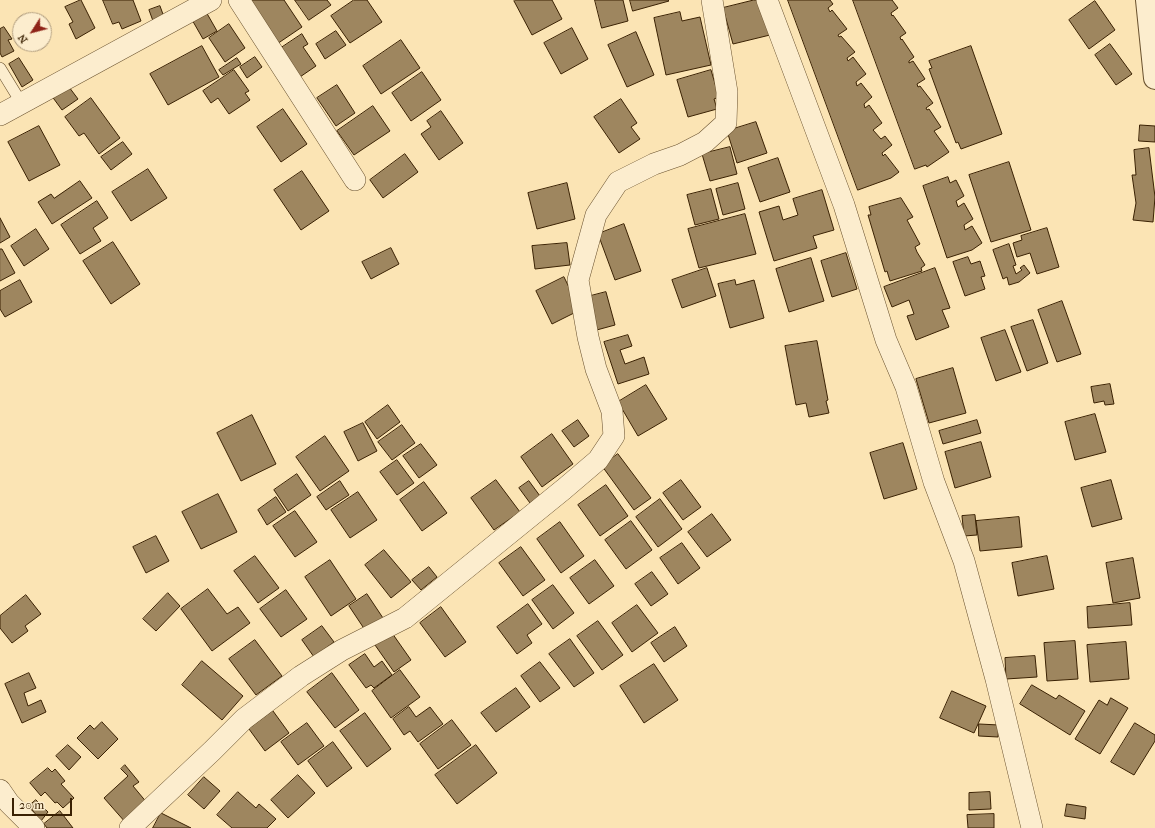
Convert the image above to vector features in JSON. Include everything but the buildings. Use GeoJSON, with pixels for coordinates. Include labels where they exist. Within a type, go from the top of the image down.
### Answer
{"type":"FeatureCollection","features":[{"type":"Feature","properties":{"kind":"street"},"geometry":{"type":"LineString","coordinates":[[0,115],[211,0]]}},
{"type":"Feature","properties":{"kind":"street"},"geometry":{"type":"LineString","coordinates":[[239,0],[355,180]]}},
{"type":"Feature","properties":{"kind":"street"},"geometry":{"type":"LineString","coordinates":[[130,828],[212,752],[244,719],[301,676],[342,650],[405,618],[598,460],[614,436],[612,411],[596,369],[589,344],[578,280],[596,215],[618,182],[654,164],[680,155],[705,142],[726,123],[727,92],[712,0]]}},
{"type":"Feature","properties":{"kind":"street"},"geometry":{"type":"LineString","coordinates":[[767,0],[844,205],[886,340],[906,387],[934,482],[964,562],[996,679],[1032,828]]}},
{"type":"Feature","properties":{"kind":"street"},"geometry":{"type":"LineString","coordinates":[[1147,0],[1155,78]]}},
{"type":"Feature","properties":{"kind":"street"},"geometry":{"type":"LineString","coordinates":[[0,790],[10,803],[34,828]]}},
{"type":"Feature","properties":{"kind":"lane"},"geometry":{"type":"LineString","coordinates":[[0,68],[22,104]]}}]}
